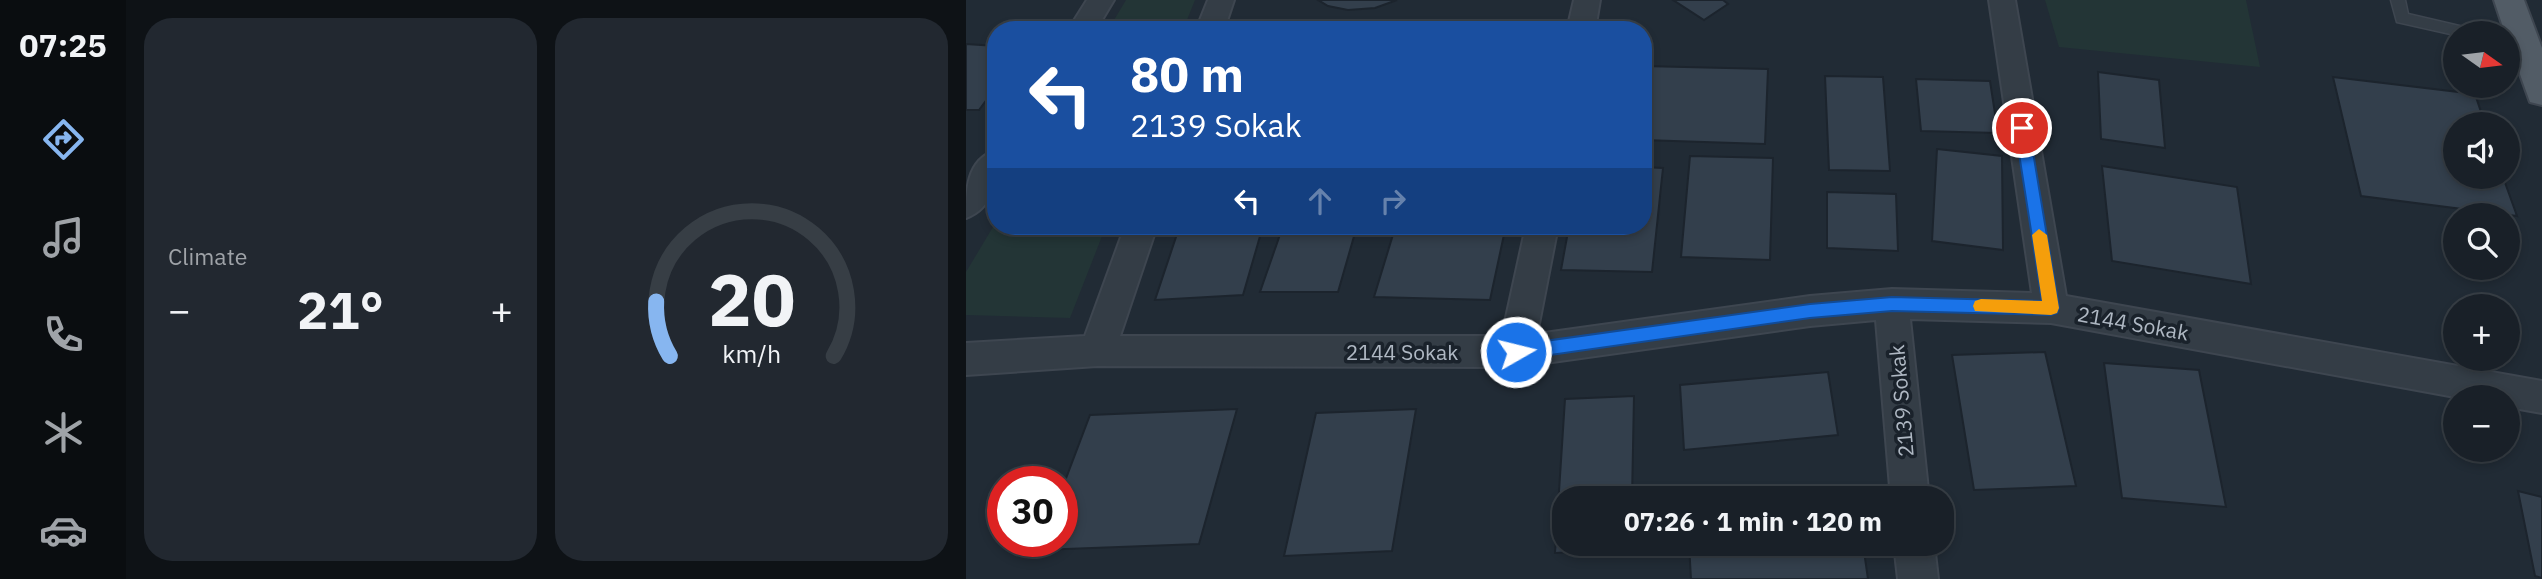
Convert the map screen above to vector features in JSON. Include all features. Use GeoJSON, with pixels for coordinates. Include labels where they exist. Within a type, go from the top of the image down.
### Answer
{"type":"FeatureCollection","features":[{"type":"Feature","properties":{"kind":"main road"},"geometry":{"type":"LineString","coordinates":[[2509,0],[2513,21]]}},
{"type":"Feature","properties":{"kind":"main road"},"geometry":{"type":"LineString","coordinates":[[2520,51],[2542,93]]}},
{"type":"Feature","properties":{"kind":"street"},"geometry":{"type":"LineString","coordinates":[[1088,21],[1101,0]]}},
{"type":"Feature","properties":{"kind":"street"},"geometry":{"type":"LineString","coordinates":[[1213,21],[1221,0]]}},
{"type":"Feature","properties":{"kind":"street"},"geometry":{"type":"LineString","coordinates":[[1583,21],[1587,0]]}},
{"type":"Feature","properties":{"kind":"street"},"geometry":{"type":"LineString","coordinates":[[2002,0],[2051,308]]}},
{"type":"Feature","properties":{"kind":"street"},"geometry":{"type":"LineString","coordinates":[[966,205],[987,175]]}},
{"type":"Feature","properties":{"kind":"street"},"geometry":{"type":"LineString","coordinates":[[1097,351],[1138,235]]}},
{"type":"Feature","properties":{"kind":"street"},"geometry":{"type":"LineString","coordinates":[[1516,352],[1540,235]]}},
{"type":"Feature","properties":{"kind":"street","name":"2144 Sokak"},"geometry":{"type":"LineString","coordinates":[[966,359],[1097,351],[1516,352],[1810,311],[1892,304],[2051,308],[2542,397]]}},
{"type":"Feature","properties":{"kind":"street","name":"2139 Sokak"},"geometry":{"type":"LineString","coordinates":[[1892,304],[1909,486]]}},
{"type":"Feature","properties":{"kind":"street"},"geometry":{"type":"LineString","coordinates":[[1915,556],[1918,579]]}},
{"type":"Feature","properties":{"kind":"lane"},"geometry":{"type":"LineString","coordinates":[[2398,0],[2402,18],[2443,27]]}},
{"type":"Feature","properties":{"kind":"shaded area"},"geometry":{"type":"Polygon","coordinates":[[[1126,0],[1195,0],[1187,21],[1113,21],[1126,0]]]}},
{"type":"Feature","properties":{"kind":"shaded area"},"geometry":{"type":"Polygon","coordinates":[[[2045,0],[2246,0],[2260,67],[2059,47],[2045,0]]]}},
{"type":"Feature","properties":{"kind":"shaded area"},"geometry":{"type":"Polygon","coordinates":[[[988,235],[1102,235],[1070,318],[966,315],[966,272],[988,235]]]}},
{"type":"Feature","properties":{"kind":"building"},"geometry":{"type":"Polygon","coordinates":[[[1318,0],[1397,0],[1375,8],[1348,10],[1328,6],[1318,0]]]}},
{"type":"Feature","properties":{"kind":"building"},"geometry":{"type":"Polygon","coordinates":[[[1673,0],[1723,0],[1728,4],[1704,20],[1673,0]]]}},
{"type":"Feature","properties":{"kind":"building"},"geometry":{"type":"Polygon","coordinates":[[[966,44],[987,45],[987,99],[979,110],[966,110],[966,44]]]}},
{"type":"Feature","properties":{"kind":"building"},"geometry":{"type":"Polygon","coordinates":[[[1652,66],[1768,69],[1765,144],[1652,140],[1652,66]]]}},
{"type":"Feature","properties":{"kind":"building"},"geometry":{"type":"Polygon","coordinates":[[[2098,72],[2159,80],[2165,148],[2101,139],[2098,72]]]}},
{"type":"Feature","properties":{"kind":"building"},"geometry":{"type":"Polygon","coordinates":[[[1825,76],[1883,77],[1890,171],[1829,170],[1825,76]]]}},
{"type":"Feature","properties":{"kind":"building"},"geometry":{"type":"Polygon","coordinates":[[[2333,77],[2443,90],[2443,98],[2476,98],[2481,112],[2443,112],[2443,189],[2507,189],[2512,203],[2443,203],[2443,207],[2361,196],[2333,77]]]}},
{"type":"Feature","properties":{"kind":"building"},"geometry":{"type":"Polygon","coordinates":[[[1916,79],[1990,81],[1998,133],[1921,131],[1916,79]]]}},
{"type":"Feature","properties":{"kind":"building"},"geometry":{"type":"Polygon","coordinates":[[[1937,149],[2002,156],[2003,250],[1932,241],[1937,149]]]}},
{"type":"Feature","properties":{"kind":"building"},"geometry":{"type":"Polygon","coordinates":[[[1690,156],[1773,158],[1770,260],[1681,257],[1690,156]]]}},
{"type":"Feature","properties":{"kind":"building"},"geometry":{"type":"Polygon","coordinates":[[[2102,166],[2237,187],[2251,284],[2112,261],[2102,166]]]}},
{"type":"Feature","properties":{"kind":"building"},"geometry":{"type":"Polygon","coordinates":[[[1652,167],[1663,168],[1652,272],[1561,270],[1567,235],[1652,235],[1652,167]]]}},
{"type":"Feature","properties":{"kind":"building"},"geometry":{"type":"Polygon","coordinates":[[[1827,192],[1896,194],[1898,251],[1827,248],[1827,192]]]}},
{"type":"Feature","properties":{"kind":"building"},"geometry":{"type":"Polygon","coordinates":[[[1177,235],[1260,235],[1243,295],[1155,300],[1177,235]]]}},
{"type":"Feature","properties":{"kind":"building"},"geometry":{"type":"Polygon","coordinates":[[[1280,235],[1354,235],[1338,292],[1260,292],[1280,235]]]}},
{"type":"Feature","properties":{"kind":"building"},"geometry":{"type":"Polygon","coordinates":[[[1393,235],[1504,235],[1490,300],[1374,297],[1393,235]]]}},
{"type":"Feature","properties":{"kind":"building"},"geometry":{"type":"Polygon","coordinates":[[[2045,352],[2076,486],[1974,490],[1952,355],[2045,352]]]}},
{"type":"Feature","properties":{"kind":"building"},"geometry":{"type":"Polygon","coordinates":[[[2104,363],[2199,370],[2226,507],[2122,498],[2104,363]]]}},
{"type":"Feature","properties":{"kind":"building"},"geometry":{"type":"Polygon","coordinates":[[[1828,372],[1838,435],[1684,450],[1680,385],[1828,372]]]}},
{"type":"Feature","properties":{"kind":"building"},"geometry":{"type":"Polygon","coordinates":[[[1634,396],[1632,486],[1559,486],[1565,399],[1634,396]]]}},
{"type":"Feature","properties":{"kind":"building"},"geometry":{"type":"Polygon","coordinates":[[[1237,409],[1199,544],[1078,549],[1078,466],[1071,466],[1090,415],[1237,409]]]}},
{"type":"Feature","properties":{"kind":"building"},"geometry":{"type":"Polygon","coordinates":[[[1416,409],[1392,551],[1284,556],[1316,413],[1416,409]]]}},
{"type":"Feature","properties":{"kind":"building"},"geometry":{"type":"Polygon","coordinates":[[[2518,491],[2542,497],[2542,578],[2535,576],[2518,491]]]}},
{"type":"Feature","properties":{"kind":"building"},"geometry":{"type":"Polygon","coordinates":[[[1690,556],[1865,556],[1868,579],[1691,579],[1690,556]]]}},
{"type":"Feature","properties":{"kind":"slow traffic"},"geometry":{"type":"LineString","coordinates":[[1981,306],[2051,308],[2039,235]]}},
{"type":"Feature","properties":{"kind":"route"},"geometry":{"type":"LineString","coordinates":[[1516,352],[1810,311],[1892,304],[2051,308],[2022,128]]}}]}
